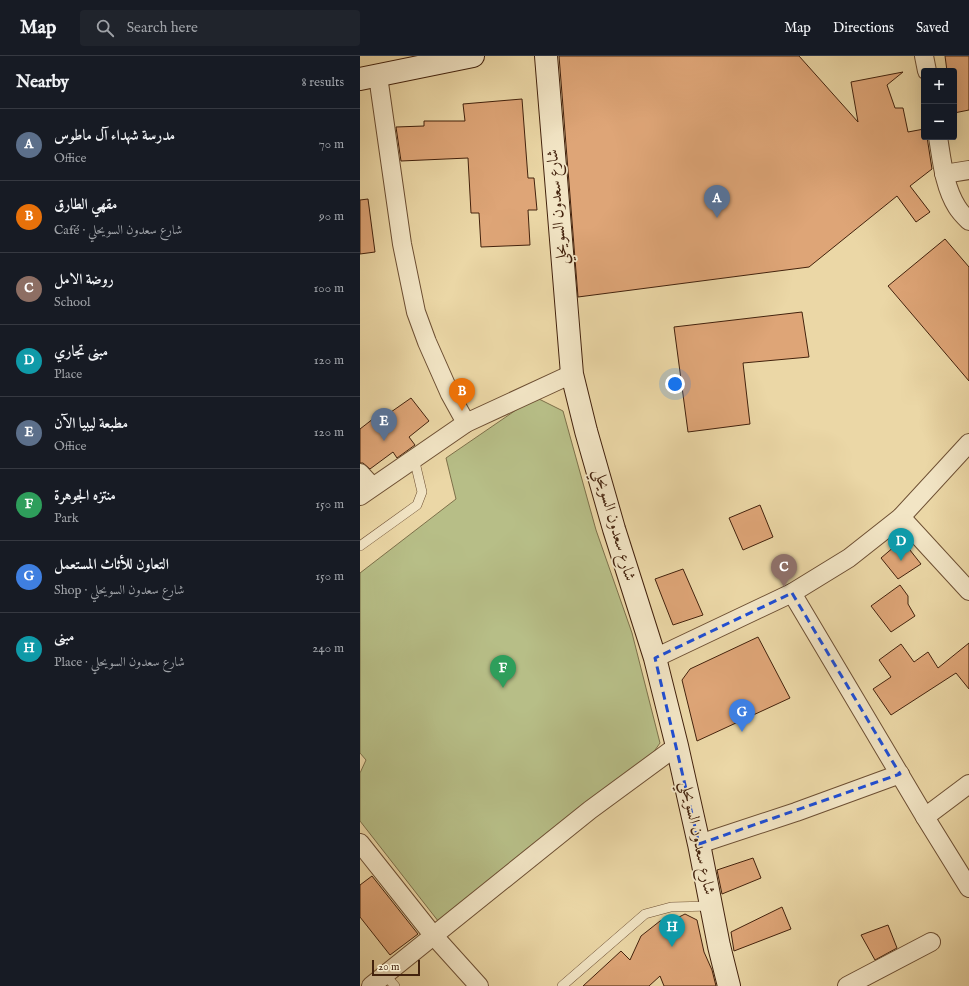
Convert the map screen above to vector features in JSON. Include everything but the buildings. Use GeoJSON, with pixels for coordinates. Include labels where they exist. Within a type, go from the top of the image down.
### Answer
{"type":"FeatureCollection","features":[{"type":"Feature","properties":{"kind":"main road"},"geometry":{"type":"LineString","coordinates":[[369,77],[435,60],[473,56]]}},
{"type":"Feature","properties":{"kind":"main road","name":"شارع سعدون السويحلي"},"geometry":{"type":"LineString","coordinates":[[546,56],[572,374],[586,431],[614,530],[655,658],[678,746],[719,946],[729,986]]}},
{"type":"Feature","properties":{"kind":"street"},"geometry":{"type":"LineString","coordinates":[[924,56],[926,68]]}},
{"type":"Feature","properties":{"kind":"street"},"geometry":{"type":"LineString","coordinates":[[369,77],[416,312],[427,342],[450,394],[466,423]]}},
{"type":"Feature","properties":{"kind":"street"},"geometry":{"type":"LineString","coordinates":[[938,140],[944,174],[950,192],[957,208],[969,221]]}},
{"type":"Feature","properties":{"kind":"street"},"geometry":{"type":"LineString","coordinates":[[944,174],[969,170]]}},
{"type":"Feature","properties":{"kind":"street"},"geometry":{"type":"LineString","coordinates":[[360,473],[366,491],[466,423],[572,374]]}},
{"type":"Feature","properties":{"kind":"street"},"geometry":{"type":"LineString","coordinates":[[655,658],[792,594],[849,558],[901,516],[969,443]]}},
{"type":"Feature","properties":{"kind":"street"},"geometry":{"type":"LineString","coordinates":[[901,516],[969,591]]}},
{"type":"Feature","properties":{"kind":"street"},"geometry":{"type":"LineString","coordinates":[[792,594],[969,888]]}},
{"type":"Feature","properties":{"kind":"street"},"geometry":{"type":"LineString","coordinates":[[370,986],[390,980],[433,935],[590,810],[678,746]]}},
{"type":"Feature","properties":{"kind":"street"},"geometry":{"type":"LineString","coordinates":[[699,844],[796,812],[900,774]]}},
{"type":"Feature","properties":{"kind":"street"},"geometry":{"type":"LineString","coordinates":[[925,817],[969,784]]}},
{"type":"Feature","properties":{"kind":"street"},"geometry":{"type":"LineString","coordinates":[[360,842],[433,935],[479,986]]}},
{"type":"Feature","properties":{"kind":"street"},"geometry":{"type":"LineString","coordinates":[[847,986],[931,942]]}},
{"type":"Feature","properties":{"kind":"lane"},"geometry":{"type":"LineString","coordinates":[[360,546],[417,505],[422,492],[414,458]]}},
{"type":"Feature","properties":{"kind":"lane"},"geometry":{"type":"LineString","coordinates":[[562,986],[645,914],[670,907],[711,906]]}},
{"type":"Feature","properties":{"kind":"highlighted area"},"geometry":{"type":"Polygon","coordinates":[[[792,593],[900,774],[699,844],[655,658],[792,593]]]}},
{"type":"Feature","properties":{"kind":"green space"},"geometry":{"type":"Polygon","coordinates":[[[535,397],[563,411],[596,530],[632,633],[660,743],[643,767],[442,926],[360,821],[360,773],[366,760],[360,753],[360,573],[456,499],[446,458],[535,397]]]}},
{"type":"Feature","properties":{"kind":"place","name":"مدرسة شهداء آل ماطوس"},"geometry":{"type":"Point","coordinates":[717,218]}},
{"type":"Feature","properties":{"kind":"place","name":"مقهي الطارق"},"geometry":{"type":"Point","coordinates":[462,411]}},
{"type":"Feature","properties":{"kind":"place","name":"مطبعة ليبيا الآن"},"geometry":{"type":"Point","coordinates":[384,441]}},
{"type":"Feature","properties":{"kind":"place","name":"مبنى تجاري"},"geometry":{"type":"Point","coordinates":[901,561]}},
{"type":"Feature","properties":{"kind":"place","name":"روضة الامل"},"geometry":{"type":"Point","coordinates":[784,587]}},
{"type":"Feature","properties":{"kind":"place","name":"منتزه الجوهرة"},"geometry":{"type":"Point","coordinates":[503,688]}},
{"type":"Feature","properties":{"kind":"place","name":"التعاون للأثاث المستعمل"},"geometry":{"type":"Point","coordinates":[742,732]}},
{"type":"Feature","properties":{"kind":"place","name":"مبنى"},"geometry":{"type":"Point","coordinates":[672,947]}}]}
